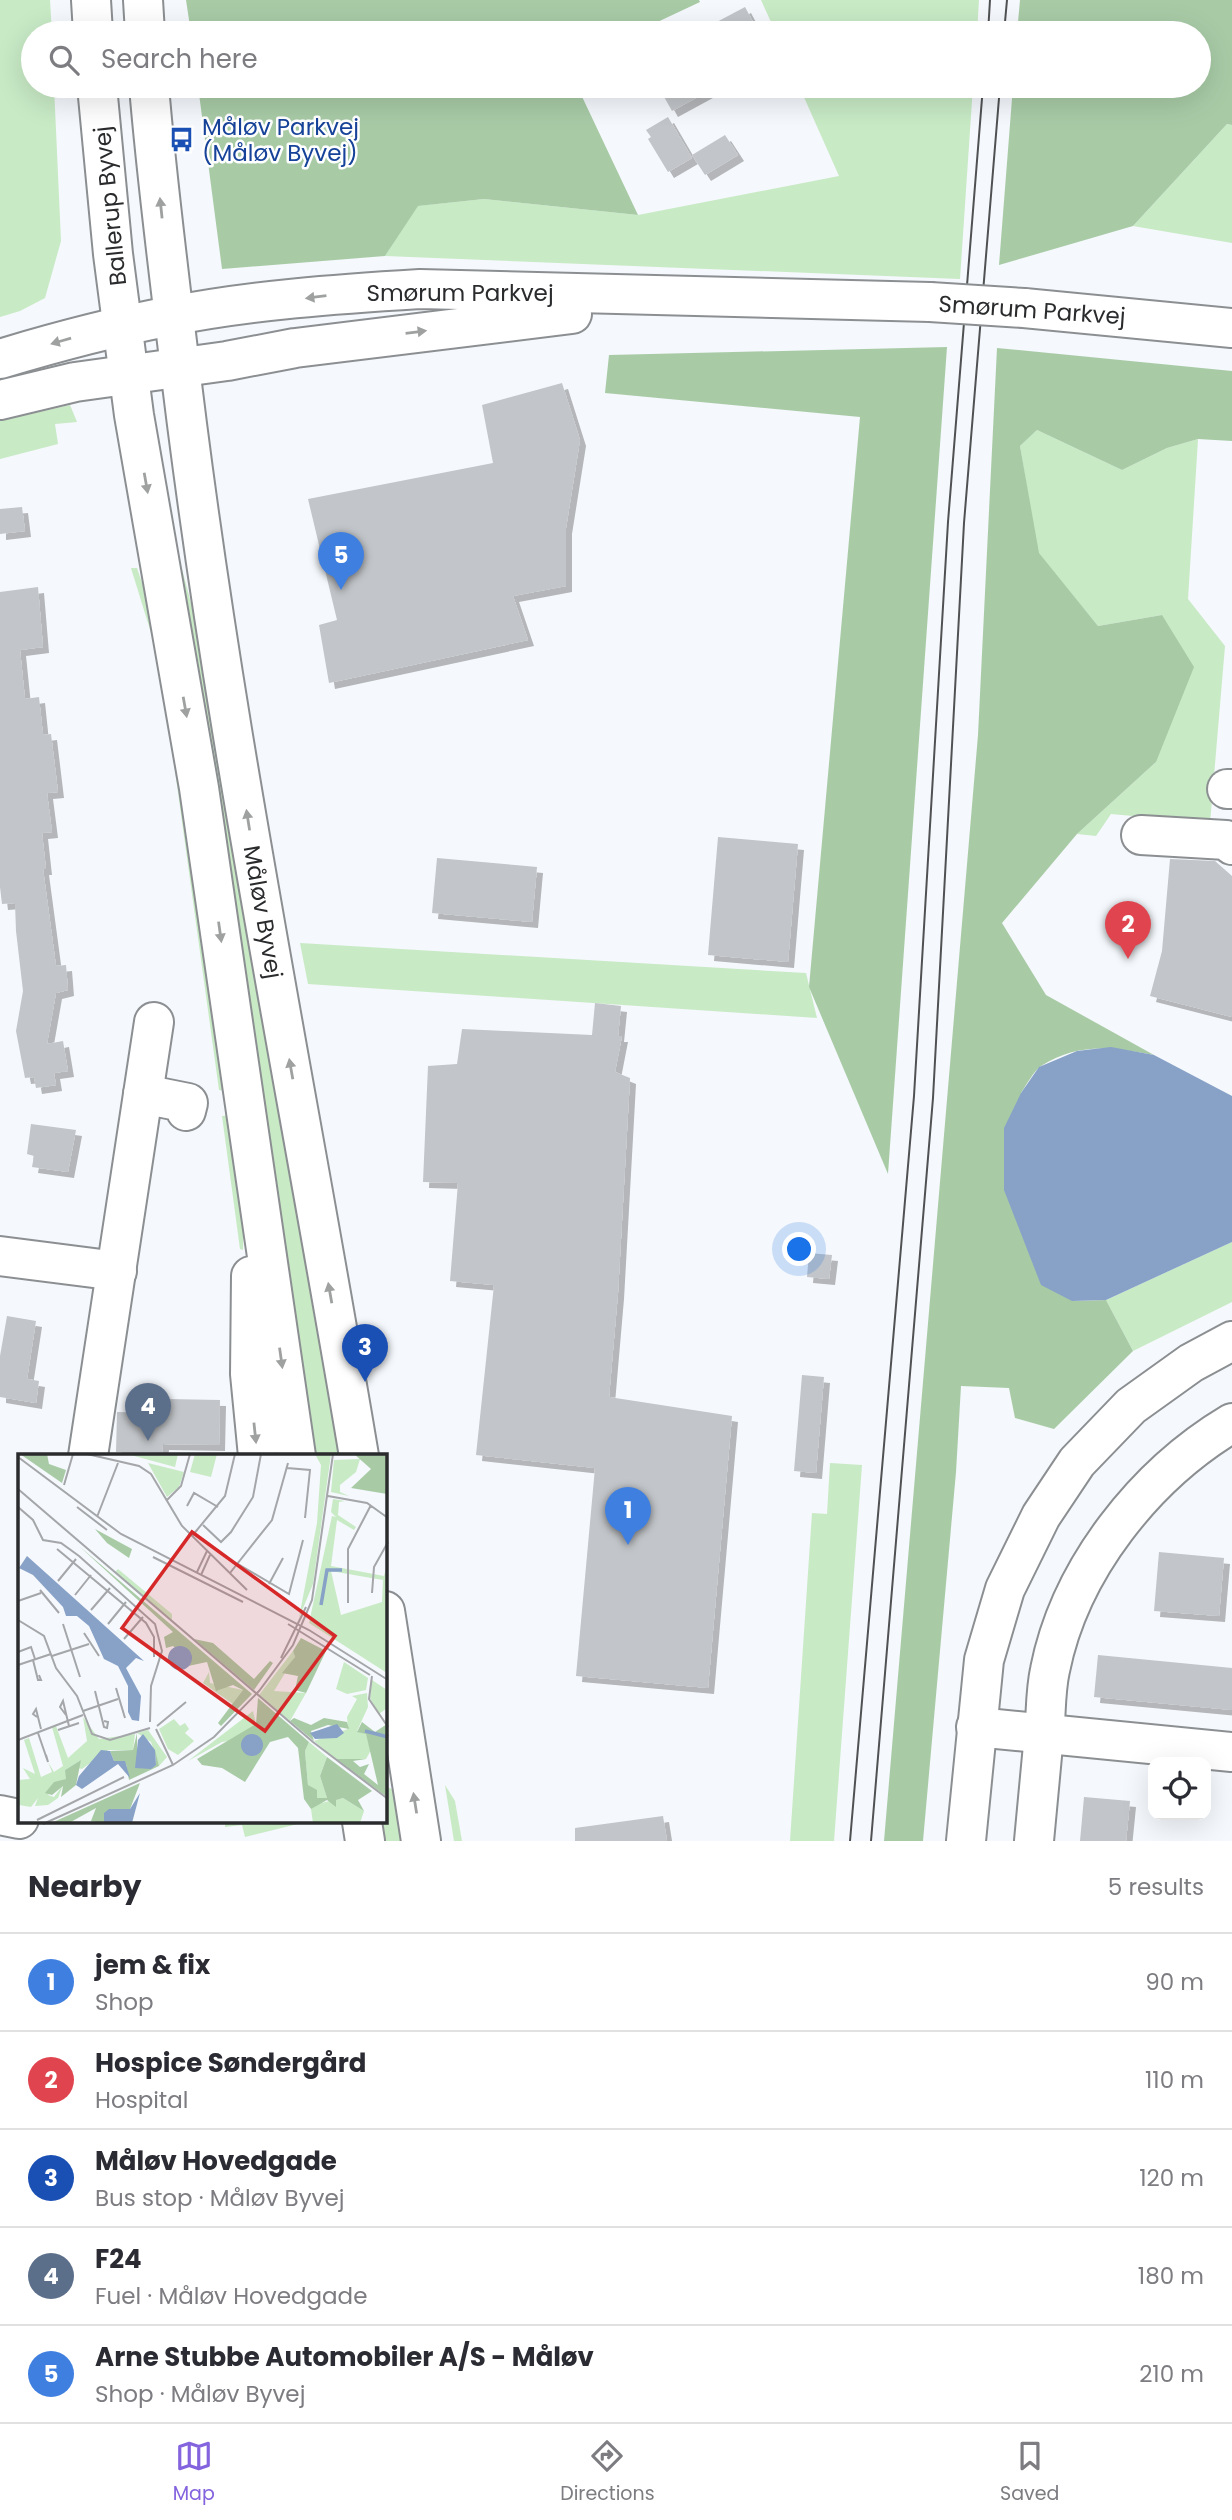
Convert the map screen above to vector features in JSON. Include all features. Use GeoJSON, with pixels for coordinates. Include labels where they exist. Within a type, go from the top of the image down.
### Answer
{"type":"FeatureCollection","features":[{"type":"Feature","properties":{"kind":"street"},"geometry":{"type":"LineString","coordinates":[[91,0],[92,21]]}},
{"type":"Feature","properties":{"kind":"street"},"geometry":{"type":"LineString","coordinates":[[143,0],[144,21]]}},
{"type":"Feature","properties":{"kind":"street","name":"Ballerup Byvej"},"geometry":{"type":"LineString","coordinates":[[98,98],[128,374]]}},
{"type":"Feature","properties":{"kind":"street"},"geometry":{"type":"LineString","coordinates":[[150,98],[176,341]]}},
{"type":"Feature","properties":{"kind":"street","name":"Smørum Parkvej"},"geometry":{"type":"LineString","coordinates":[[176,341],[335,294],[420,289],[930,302],[1232,328]]}},
{"type":"Feature","properties":{"kind":"street","name":"Smørum Parkvej"},"geometry":{"type":"LineString","coordinates":[[176,341],[334,343],[494,322],[748,298]]}},
{"type":"Feature","properties":{"kind":"street"},"geometry":{"type":"LineString","coordinates":[[0,359],[122,326],[176,341]]}},
{"type":"Feature","properties":{"kind":"street"},"geometry":{"type":"LineString","coordinates":[[0,400],[75,382],[128,374],[176,341]]}},
{"type":"Feature","properties":{"kind":"street","name":"Måløv Byvej"},"geometry":{"type":"LineString","coordinates":[[176,341],[211,594],[258,882],[359,1454]]}},
{"type":"Feature","properties":{"kind":"street","name":"Måløv Byvej"},"geometry":{"type":"LineString","coordinates":[[128,374],[199,788],[296,1454]]}},
{"type":"Feature","properties":{"kind":"street"},"geometry":{"type":"LineString","coordinates":[[1141,835],[1226,840],[1232,845]]}},
{"type":"Feature","properties":{"kind":"street"},"geometry":{"type":"LineString","coordinates":[[88,1454],[154,1022]]}},
{"type":"Feature","properties":{"kind":"street"},"geometry":{"type":"LineString","coordinates":[[143,1094],[188,1103],[186,1111]]}},
{"type":"Feature","properties":{"kind":"street"},"geometry":{"type":"LineString","coordinates":[[254,1169],[250,1374],[258,1454]]}},
{"type":"Feature","properties":{"kind":"street"},"geometry":{"type":"LineString","coordinates":[[0,1256],[117,1271]]}},
{"type":"Feature","properties":{"kind":"street"},"geometry":{"type":"LineString","coordinates":[[966,1841],[984,1660],[1006,1589],[1041,1516],[1077,1462],[1131,1406],[1191,1363],[1232,1341]]}},
{"type":"Feature","properties":{"kind":"street"},"geometry":{"type":"LineString","coordinates":[[1034,1841],[1050,1671],[1067,1617],[1091,1566],[1122,1519],[1160,1477],[1206,1438],[1232,1423]]}},
{"type":"Feature","properties":{"kind":"street"},"geometry":{"type":"LineString","coordinates":[[387,1633],[397,1764],[421,1841]]}},
{"type":"Feature","properties":{"kind":"street"},"geometry":{"type":"LineString","coordinates":[[976,1727],[1232,1752]]}},
{"type":"Feature","properties":{"kind":"street"},"geometry":{"type":"LineString","coordinates":[[0,1815],[18,1819]]}},
{"type":"Feature","properties":{"kind":"green space"},"geometry":{"type":"Polygon","coordinates":[[[0,0],[50,0],[51,21],[21,21],[21,98],[55,98],[61,241],[45,298],[20,311],[0,317],[0,0]]]}},
{"type":"Feature","properties":{"kind":"green space"},"geometry":{"type":"Polygon","coordinates":[[[186,0],[700,2],[660,21],[189,21],[186,0]]]}},
{"type":"Feature","properties":{"kind":"green space"},"geometry":{"type":"Polygon","coordinates":[[[761,0],[979,0],[978,21],[771,21],[761,0]]]}},
{"type":"Feature","properties":{"kind":"green space"},"geometry":{"type":"Polygon","coordinates":[[[1020,0],[1232,0],[1232,125],[1227,124],[1133,226],[999,265],[1012,98],[1211,98],[1211,21],[1018,21],[1020,0]]]}},
{"type":"Feature","properties":{"kind":"green space"},"geometry":{"type":"Polygon","coordinates":[[[200,98],[583,98],[638,215],[484,199],[418,206],[385,256],[222,269],[200,98]]]}},
{"type":"Feature","properties":{"kind":"green space"},"geometry":{"type":"Polygon","coordinates":[[[804,98],[972,98],[960,279],[385,256],[417,206],[484,199],[638,215],[839,176],[804,98]]]}},
{"type":"Feature","properties":{"kind":"green space"},"geometry":{"type":"Polygon","coordinates":[[[1227,124],[1232,125],[1232,243],[1133,226],[1227,124]]]}},
{"type":"Feature","properties":{"kind":"green space"},"geometry":{"type":"Polygon","coordinates":[[[947,347],[888,1174],[809,987],[860,417],[605,393],[609,355],[947,347]]]}},
{"type":"Feature","properties":{"kind":"green space"},"geometry":{"type":"Polygon","coordinates":[[[997,348],[1232,371],[1232,441],[1198,439],[1167,448],[1122,470],[1037,430],[1020,446],[1039,553],[1098,626],[1162,615],[1194,667],[1156,762],[1077,834],[1002,923],[1046,995],[1154,1055],[1096,1048],[1069,1053],[1041,1066],[1021,1093],[1072,1301],[1106,1300],[1133,1351],[1054,1429],[1015,1418],[1009,1388],[961,1386],[956,1472],[923,1841],[884,1841],[978,735],[997,348]]]}},
{"type":"Feature","properties":{"kind":"green space"},"geometry":{"type":"Polygon","coordinates":[[[70,405],[77,422],[55,424],[58,444],[0,459],[0,421],[70,405]]]}},
{"type":"Feature","properties":{"kind":"green space"},"geometry":{"type":"Polygon","coordinates":[[[1037,430],[1122,470],[1167,448],[1198,439],[1188,599],[1225,646],[1210,823],[1111,814],[1096,836],[1077,834],[1156,762],[1162,615],[1098,626],[1038,553],[1020,446],[1037,430]]]}},
{"type":"Feature","properties":{"kind":"green space"},"geometry":{"type":"Polygon","coordinates":[[[131,568],[137,568],[159,633],[230,1092],[219,1090],[160,662],[131,568]]]}},
{"type":"Feature","properties":{"kind":"green space"},"geometry":{"type":"Polygon","coordinates":[[[179,568],[182,569],[201,641],[261,1016],[341,1454],[307,1452],[179,568]]]}},
{"type":"Feature","properties":{"kind":"green space"},"geometry":{"type":"Polygon","coordinates":[[[300,943],[806,973],[817,1018],[308,984],[300,943]]]}},
{"type":"Feature","properties":{"kind":"green space"},"geometry":{"type":"Polygon","coordinates":[[[233,1115],[244,1202],[243,1250],[240,1249],[222,1116],[233,1115]]]}},
{"type":"Feature","properties":{"kind":"green space"},"geometry":{"type":"Polygon","coordinates":[[[1232,1242],[1232,1302],[1133,1351],[1106,1300],[1232,1242]]]}},
{"type":"Feature","properties":{"kind":"green space"},"geometry":{"type":"Polygon","coordinates":[[[830,1463],[862,1465],[834,1841],[790,1841],[812,1513],[827,1514],[830,1463]]]}},
{"type":"Feature","properties":{"kind":"green space"},"geometry":{"type":"Polygon","coordinates":[[[445,1785],[455,1801],[462,1841],[454,1841],[445,1785]]]}},
{"type":"Feature","properties":{"kind":"green space"},"geometry":{"type":"Polygon","coordinates":[[[387,1787],[398,1792],[405,1841],[382,1841],[378,1824],[387,1824],[387,1787]]]}},
{"type":"Feature","properties":{"kind":"green space"},"geometry":{"type":"Polygon","coordinates":[[[225,1824],[298,1824],[245,1837],[242,1825],[225,1827],[225,1824]]]}},
{"type":"Feature","properties":{"kind":"water"},"geometry":{"type":"Polygon","coordinates":[[[1111,1047],[1154,1055],[1232,1096],[1232,1242],[1106,1300],[1072,1301],[1041,1285],[1004,1190],[1004,1128],[1021,1093],[1039,1067],[1077,1051],[1111,1047]]]}},
{"type":"Feature","properties":{"kind":"building"},"geometry":{"type":"Polygon","coordinates":[[[745,7],[753,21],[719,21],[745,7]]]}},
{"type":"Feature","properties":{"kind":"building"},"geometry":{"type":"Polygon","coordinates":[[[665,98],[696,98],[672,111],[665,98]]]}},
{"type":"Feature","properties":{"kind":"building"},"geometry":{"type":"Polygon","coordinates":[[[668,117],[692,158],[668,172],[648,139],[651,137],[646,130],[668,117]]]}},
{"type":"Feature","properties":{"kind":"building"},"geometry":{"type":"Polygon","coordinates":[[[725,135],[738,155],[705,175],[692,155],[725,135]]]}},
{"type":"Feature","properties":{"kind":"building"},"geometry":{"type":"Polygon","coordinates":[[[562,383],[580,440],[566,528],[566,586],[513,596],[528,640],[329,683],[319,625],[337,620],[308,499],[493,463],[482,405],[562,383]]]}},
{"type":"Feature","properties":{"kind":"building"},"geometry":{"type":"Polygon","coordinates":[[[22,507],[25,531],[0,534],[0,509],[22,507]]]}},
{"type":"Feature","properties":{"kind":"building"},"geometry":{"type":"Polygon","coordinates":[[[38,587],[43,647],[20,650],[25,699],[39,697],[43,735],[51,734],[58,792],[47,793],[52,832],[42,833],[46,869],[43,869],[56,966],[66,965],[68,990],[56,993],[47,1044],[63,1041],[68,1071],[54,1073],[56,1085],[36,1088],[34,1077],[25,1078],[16,1031],[23,991],[15,903],[2,904],[0,887],[0,592],[38,587]]]}},
{"type":"Feature","properties":{"kind":"building"},"geometry":{"type":"Polygon","coordinates":[[[718,837],[798,844],[788,962],[708,955],[718,837]]]}},
{"type":"Feature","properties":{"kind":"building"},"geometry":{"type":"Polygon","coordinates":[[[437,858],[537,867],[532,922],[432,913],[437,858]]]}},
{"type":"Feature","properties":{"kind":"building"},"geometry":{"type":"Polygon","coordinates":[[[1170,859],[1215,861],[1232,876],[1232,1017],[1150,996],[1162,951],[1170,859]]]}},
{"type":"Feature","properties":{"kind":"building"},"geometry":{"type":"Polygon","coordinates":[[[595,1003],[621,1006],[618,1036],[622,1036],[615,1072],[630,1078],[618,1293],[609,1397],[732,1416],[708,1688],[576,1676],[595,1468],[476,1455],[494,1285],[450,1281],[458,1183],[423,1182],[428,1066],[457,1064],[462,1029],[592,1035],[595,1003]]]}},
{"type":"Feature","properties":{"kind":"building"},"geometry":{"type":"Polygon","coordinates":[[[31,1124],[76,1130],[68,1172],[32,1167],[34,1156],[27,1154],[31,1124]]]}},
{"type":"Feature","properties":{"kind":"building"},"geometry":{"type":"Polygon","coordinates":[[[809,1253],[832,1255],[829,1279],[807,1277],[809,1253]]]}},
{"type":"Feature","properties":{"kind":"building"},"geometry":{"type":"Polygon","coordinates":[[[7,1316],[36,1321],[27,1379],[39,1381],[36,1403],[0,1397],[0,1356],[7,1316]]]}},
{"type":"Feature","properties":{"kind":"building"},"geometry":{"type":"Polygon","coordinates":[[[802,1375],[824,1377],[816,1473],[794,1471],[802,1375]]]}},
{"type":"Feature","properties":{"kind":"building"},"geometry":{"type":"Polygon","coordinates":[[[167,1399],[220,1400],[219,1445],[163,1444],[162,1453],[116,1452],[117,1412],[166,1413],[167,1399]]]}},
{"type":"Feature","properties":{"kind":"building"},"geometry":{"type":"Polygon","coordinates":[[[1159,1552],[1224,1558],[1219,1616],[1154,1611],[1159,1552]]]}},
{"type":"Feature","properties":{"kind":"building"},"geometry":{"type":"Polygon","coordinates":[[[1098,1655],[1232,1668],[1232,1710],[1094,1697],[1098,1655]]]}},
{"type":"Feature","properties":{"kind":"building"},"geometry":{"type":"Polygon","coordinates":[[[1084,1797],[1130,1801],[1126,1841],[1080,1841],[1084,1797]]]}},
{"type":"Feature","properties":{"kind":"building"},"geometry":{"type":"Polygon","coordinates":[[[663,1816],[667,1841],[575,1841],[575,1828],[663,1816]]]}},
{"type":"Feature","properties":{"kind":"tram line"},"geometry":{"type":"LineString","coordinates":[[989,21],[990,0]]}},
{"type":"Feature","properties":{"kind":"tram line"},"geometry":{"type":"LineString","coordinates":[[1005,21],[1007,0]]}},
{"type":"Feature","properties":{"kind":"tram line"},"geometry":{"type":"LineString","coordinates":[[850,1841],[914,1096],[948,522],[982,98]]}},
{"type":"Feature","properties":{"kind":"tram line"},"geometry":{"type":"LineString","coordinates":[[871,1841],[933,1098],[964,523],[999,98]]}},
{"type":"Feature","properties":{"kind":"place","name":"Måløv Parkvej (Måløv Byvej)"},"geometry":{"type":"Point","coordinates":[182,140]}},
{"type":"Feature","properties":{"kind":"place","name":"Arne Stubbe Automobiler A/S - Måløv"},"geometry":{"type":"Point","coordinates":[341,590]}},
{"type":"Feature","properties":{"kind":"place","name":"Hospice Søndergård"},"geometry":{"type":"Point","coordinates":[1128,959]}},
{"type":"Feature","properties":{"kind":"place","name":"Måløv Hovedgade"},"geometry":{"type":"Point","coordinates":[365,1382]}},
{"type":"Feature","properties":{"kind":"place","name":"F24"},"geometry":{"type":"Point","coordinates":[148,1441]}},
{"type":"Feature","properties":{"kind":"place","name":"jem & fix"},"geometry":{"type":"Point","coordinates":[628,1545]}}]}
